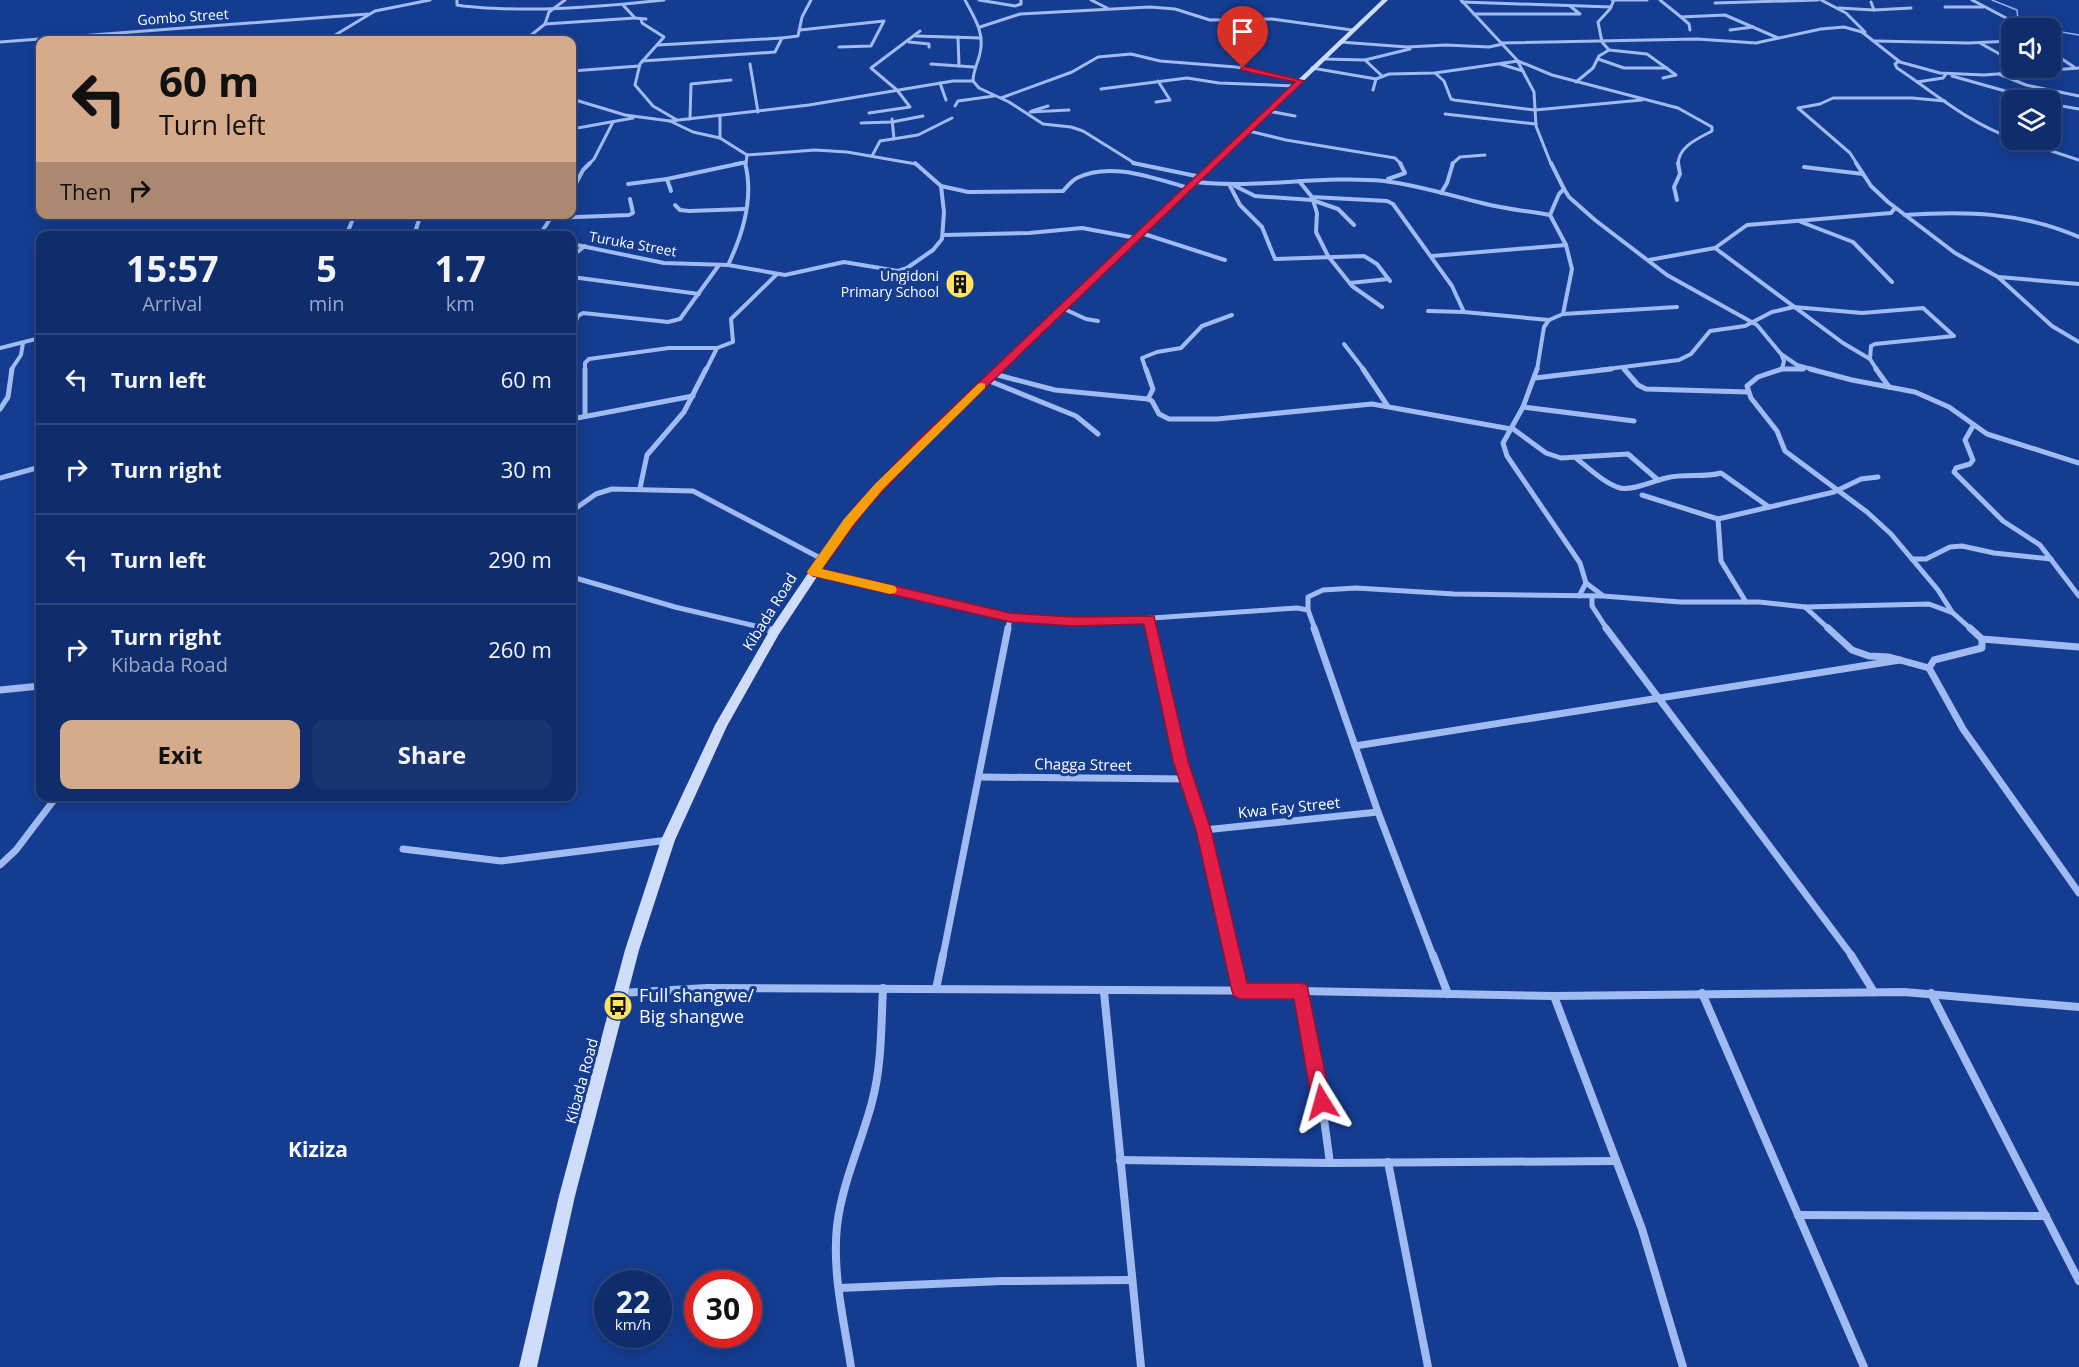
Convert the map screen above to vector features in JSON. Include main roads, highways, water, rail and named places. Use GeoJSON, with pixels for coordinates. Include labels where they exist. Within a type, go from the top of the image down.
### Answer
{"type":"FeatureCollection","features":[{"type":"Feature","properties":{"kind":"main road","name":"Kibada Road"},"geometry":{"type":"LineString","coordinates":[[528,1367],[567,1196],[646,902],[668,840],[721,725],[775,631],[848,522],[879,487],[1062,308],[1385,0]]}},
{"type":"Feature","properties":{"kind":"waterway"},"geometry":{"type":"LineString","coordinates":[[1992,0],[2017,10],[2018,18]]}},
{"type":"Feature","properties":{"kind":"waterway"},"geometry":{"type":"LineString","coordinates":[[2061,32],[2079,35]]}},
{"type":"Feature","properties":{"kind":"place","name":"Ungidoni Primary School"},"geometry":{"type":"Point","coordinates":[960,284]}},
{"type":"Feature","properties":{"kind":"place","name":"Full shangwe/ Big shangwe"},"geometry":{"type":"Point","coordinates":[618,1006]}},
{"type":"Feature","properties":{"kind":"district","name":"Kiziza"},"geometry":{"type":"Point","coordinates":[318,1150]}}]}
